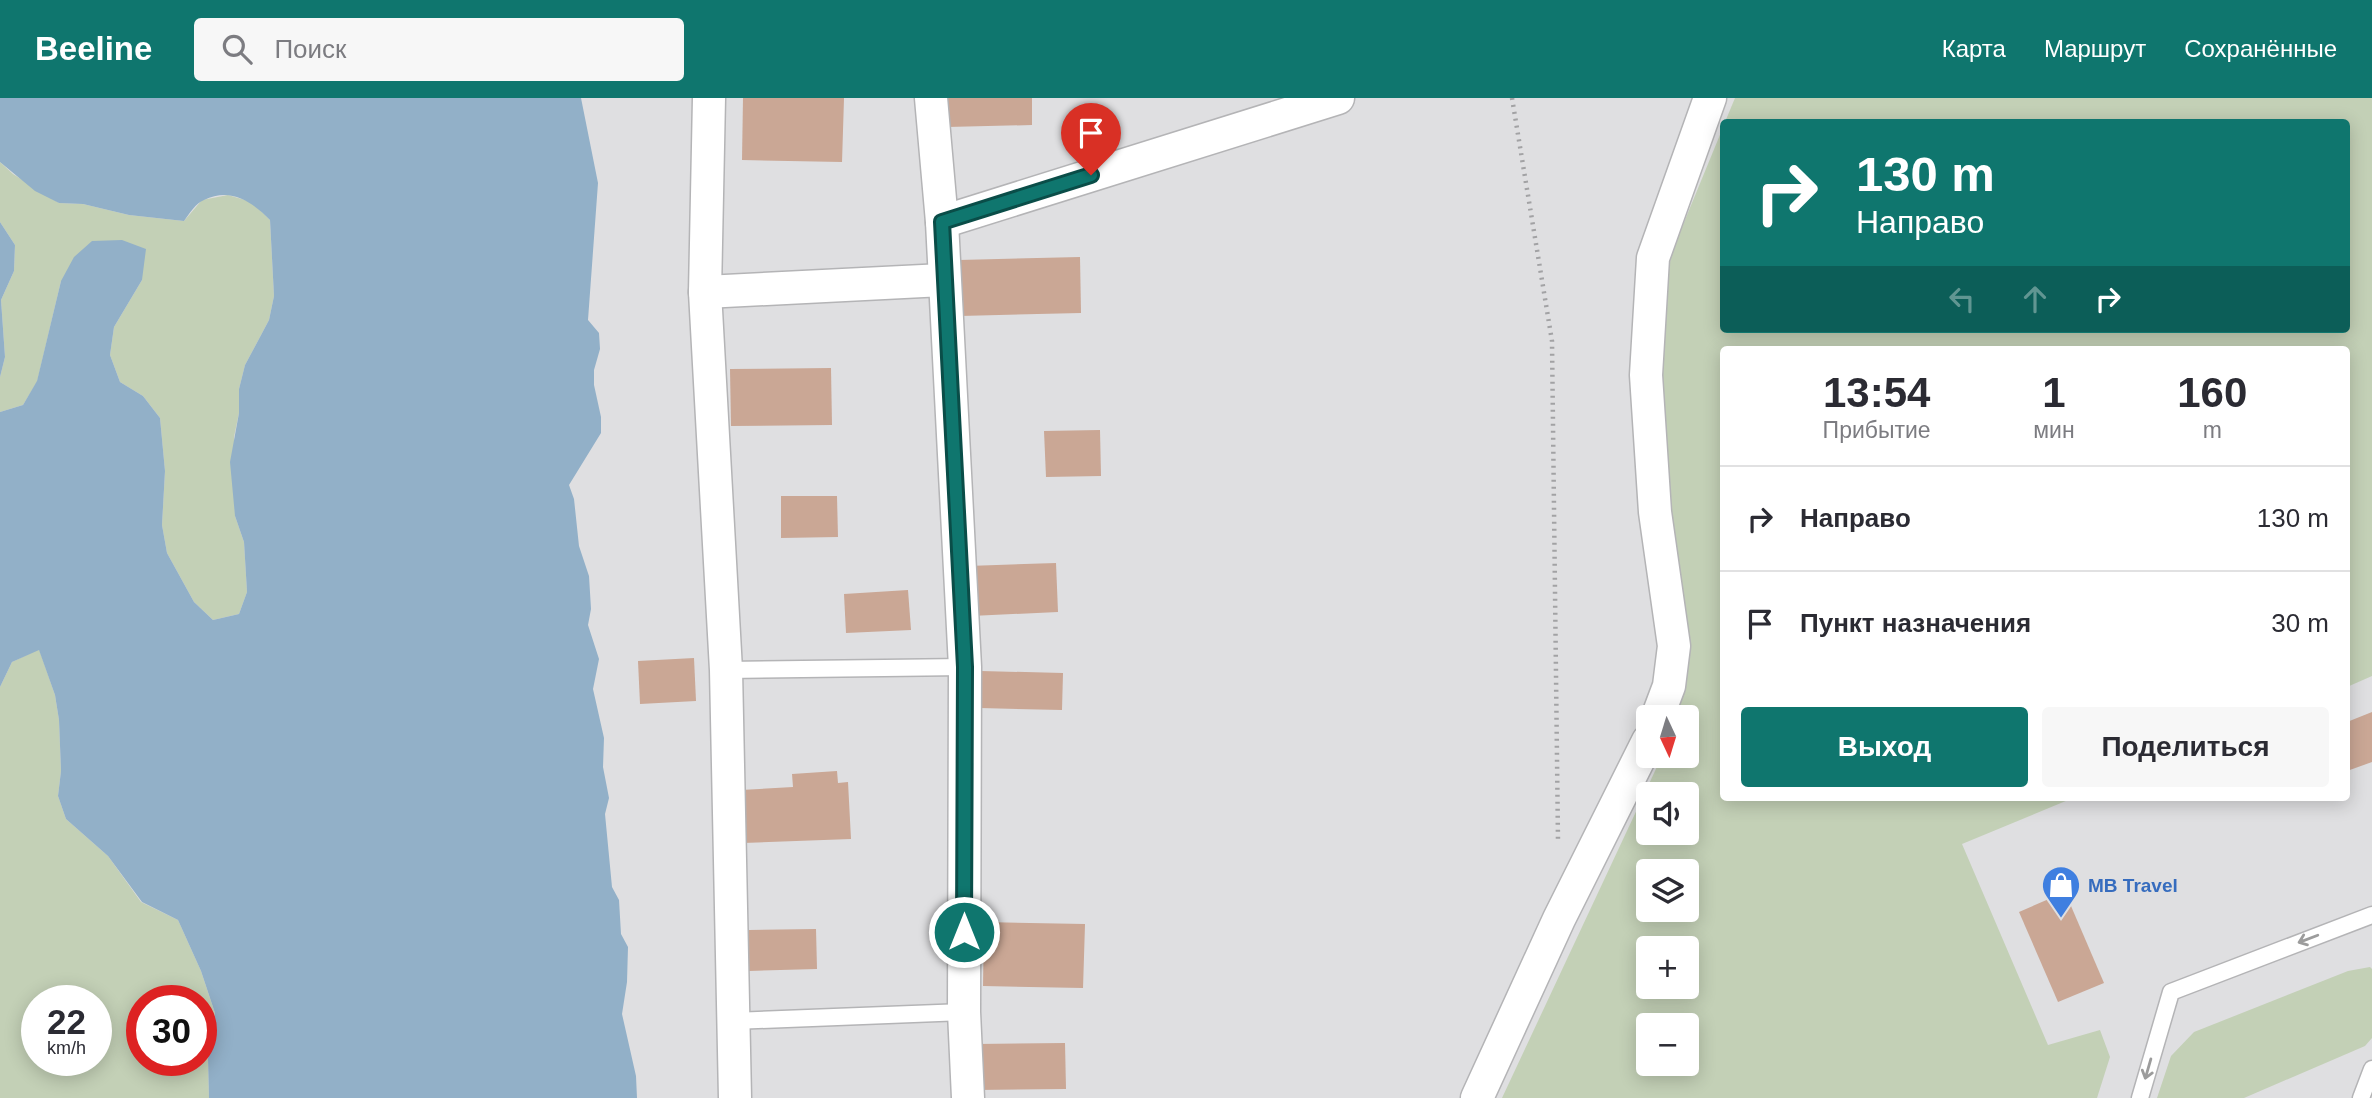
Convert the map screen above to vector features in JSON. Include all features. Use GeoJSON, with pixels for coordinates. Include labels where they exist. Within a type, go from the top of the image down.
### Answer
{"type":"FeatureCollection","features":[{"type":"Feature","properties":{"kind":"street"},"geometry":{"type":"LineString","coordinates":[[709,98],[705,292],[726,670],[735,1098]]}},
{"type":"Feature","properties":{"kind":"street"},"geometry":{"type":"LineString","coordinates":[[932,98],[942,222],[965,667],[964,1012],[968,1098]]}},
{"type":"Feature","properties":{"kind":"street"},"geometry":{"type":"LineString","coordinates":[[942,222],[1338,98]]}},
{"type":"Feature","properties":{"kind":"street"},"geometry":{"type":"LineString","coordinates":[[1662,705],[1669,686],[1674,646],[1655,512],[1646,375],[1653,258],[1710,98]]}},
{"type":"Feature","properties":{"kind":"street"},"geometry":{"type":"LineString","coordinates":[[705,292],[943,280]]}},
{"type":"Feature","properties":{"kind":"street"},"geometry":{"type":"LineString","coordinates":[[1476,1098],[1559,919],[1636,765]]}},
{"type":"Feature","properties":{"kind":"lane"},"geometry":{"type":"LineString","coordinates":[[726,670],[965,667]]}},
{"type":"Feature","properties":{"kind":"lane"},"geometry":{"type":"LineString","coordinates":[[2140,1098],[2171,992],[2372,915]]}},
{"type":"Feature","properties":{"kind":"lane"},"geometry":{"type":"LineString","coordinates":[[733,1021],[964,1012]]}},
{"type":"Feature","properties":{"kind":"lane"},"geometry":{"type":"LineString","coordinates":[[2361,1098],[2372,1069]]}},
{"type":"Feature","properties":{"kind":"path"},"geometry":{"type":"LineString","coordinates":[[1512,98],[1552,341],[1559,850]]}},
{"type":"Feature","properties":{"kind":"green space"},"geometry":{"type":"Polygon","coordinates":[[[1735,98],[2372,98],[2372,676],[2350,686],[2350,346],[1720,346],[1720,801],[2066,801],[1962,844],[2048,1045],[2100,1030],[2110,1057],[2097,1098],[1502,1098],[1636,812],[1636,845],[1699,845],[1699,782],[1650,782],[1656,768],[1699,768],[1699,705],[1680,705],[1687,644],[1669,513],[1657,368],[1671,254],[1720,135],[1720,333],[2350,333],[2350,119],[1726,119],[1735,98]]]}},
{"type":"Feature","properties":{"kind":"green space"},"geometry":{"type":"Polygon","coordinates":[[[0,162],[13,174],[59,203],[83,204],[129,215],[184,221],[202,200],[228,195],[252,202],[270,220],[274,296],[269,320],[245,365],[239,389],[239,413],[234,437],[235,516],[244,542],[247,592],[239,614],[213,620],[194,602],[167,553],[162,525],[165,471],[160,418],[143,396],[120,382],[110,355],[114,327],[142,280],[61,281],[37,382],[23,405],[0,412],[0,377],[5,357],[1,300],[14,271],[15,245],[0,222],[0,162]]]}},
{"type":"Feature","properties":{"kind":"green space"},"geometry":{"type":"Polygon","coordinates":[[[39,649],[55,695],[59,720],[61,771],[58,796],[66,819],[108,856],[141,902],[178,920],[206,985],[126,985],[126,1076],[208,1076],[209,1098],[0,1098],[0,687],[12,662],[39,649]]]}},
{"type":"Feature","properties":{"kind":"green space"},"geometry":{"type":"Polygon","coordinates":[[[2370,967],[2372,1038],[2365,1046],[2244,1098],[2157,1098],[2171,1056],[2194,1032],[2348,971],[2370,967]]]}},
{"type":"Feature","properties":{"kind":"water"},"geometry":{"type":"Polygon","coordinates":[[[0,98],[581,98],[598,183],[588,320],[599,333],[600,349],[594,370],[594,385],[601,417],[601,433],[569,485],[574,499],[579,546],[589,576],[591,609],[588,625],[599,659],[593,689],[604,738],[603,767],[609,798],[605,814],[612,887],[619,900],[621,934],[628,947],[627,982],[622,1014],[636,1076],[637,1098],[209,1098],[208,1076],[217,1076],[217,985],[206,985],[178,920],[142,902],[108,856],[66,819],[58,796],[61,771],[59,720],[55,695],[39,650],[12,662],[0,687],[0,412],[23,405],[37,381],[61,281],[74,257],[92,241],[122,240],[146,249],[142,280],[114,327],[110,355],[120,382],[143,396],[160,418],[165,471],[162,525],[167,553],[194,602],[213,620],[239,614],[247,592],[244,542],[235,516],[230,462],[239,413],[239,389],[245,365],[269,320],[274,296],[270,220],[248,202],[223,195],[201,201],[184,221],[129,215],[83,204],[59,203],[35,191],[0,162],[0,98]]]}},
{"type":"Feature","properties":{"kind":"water"},"geometry":{"type":"Polygon","coordinates":[[[0,222],[15,245],[14,271],[1,300],[5,357],[0,377],[0,222]]]}},
{"type":"Feature","properties":{"kind":"building"},"geometry":{"type":"Polygon","coordinates":[[[743,98],[844,98],[842,162],[742,160],[743,98]]]}},
{"type":"Feature","properties":{"kind":"building"},"geometry":{"type":"Polygon","coordinates":[[[947,98],[1032,98],[1032,125],[947,127],[947,98]]]}},
{"type":"Feature","properties":{"kind":"building"},"geometry":{"type":"Polygon","coordinates":[[[1080,257],[1081,313],[960,316],[959,260],[1080,257]]]}},
{"type":"Feature","properties":{"kind":"building"},"geometry":{"type":"Polygon","coordinates":[[[831,368],[832,425],[731,426],[730,369],[831,368]]]}},
{"type":"Feature","properties":{"kind":"building"},"geometry":{"type":"Polygon","coordinates":[[[1100,430],[1101,476],[1046,477],[1044,431],[1100,430]]]}},
{"type":"Feature","properties":{"kind":"building"},"geometry":{"type":"Polygon","coordinates":[[[781,496],[837,496],[838,537],[781,538],[781,496]]]}},
{"type":"Feature","properties":{"kind":"building"},"geometry":{"type":"Polygon","coordinates":[[[1056,563],[1058,612],[971,616],[968,566],[1056,563]]]}},
{"type":"Feature","properties":{"kind":"building"},"geometry":{"type":"Polygon","coordinates":[[[908,590],[911,630],[846,633],[844,594],[908,590]]]}},
{"type":"Feature","properties":{"kind":"building"},"geometry":{"type":"Polygon","coordinates":[[[694,658],[696,701],[640,704],[638,661],[694,658]]]}},
{"type":"Feature","properties":{"kind":"building"},"geometry":{"type":"Polygon","coordinates":[[[981,671],[1063,673],[1062,710],[980,708],[981,671]]]}},
{"type":"Feature","properties":{"kind":"building"},"geometry":{"type":"Polygon","coordinates":[[[2372,712],[2372,762],[2350,770],[2350,721],[2372,712]]]}},
{"type":"Feature","properties":{"kind":"building"},"geometry":{"type":"Polygon","coordinates":[[[837,771],[838,783],[848,782],[851,839],[743,843],[741,790],[793,787],[792,774],[837,771]]]}},
{"type":"Feature","properties":{"kind":"building"},"geometry":{"type":"Polygon","coordinates":[[[2065,892],[2104,983],[2058,1002],[2019,912],[2065,892]]]}},
{"type":"Feature","properties":{"kind":"building"},"geometry":{"type":"Polygon","coordinates":[[[984,922],[1085,924],[1083,988],[983,986],[984,922]]]}},
{"type":"Feature","properties":{"kind":"building"},"geometry":{"type":"Polygon","coordinates":[[[816,929],[817,969],[749,971],[749,930],[816,929]]]}},
{"type":"Feature","properties":{"kind":"building"},"geometry":{"type":"Polygon","coordinates":[[[1065,1043],[1066,1089],[977,1090],[976,1044],[1065,1043]]]}},
{"type":"Feature","properties":{"kind":"place","name":"MB Travel"},"geometry":{"type":"Point","coordinates":[2061,919]}},
{"type":"Feature","properties":{"kind":"route"},"geometry":{"type":"LineString","coordinates":[[964,932],[965,667],[942,222],[1091,175]]}}]}
